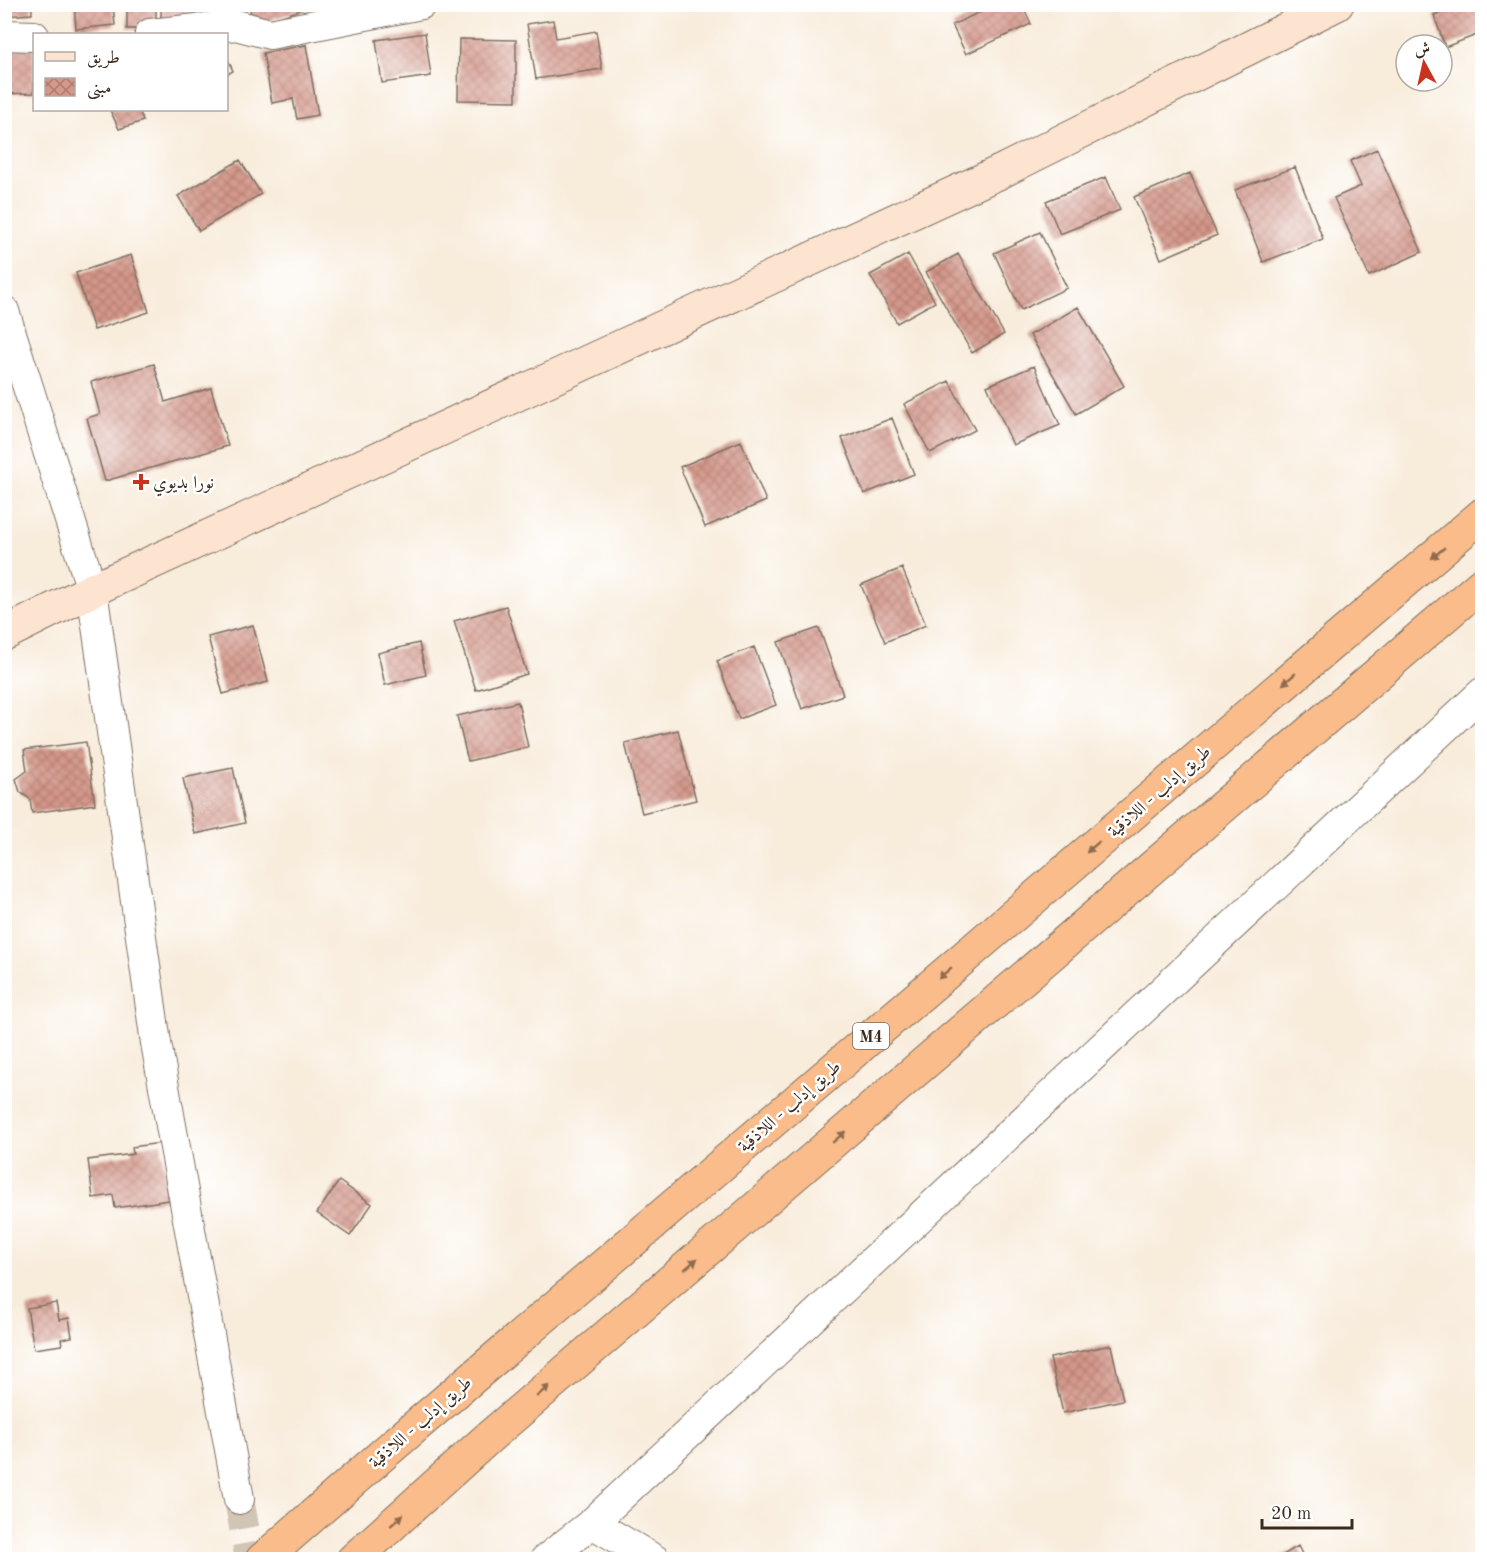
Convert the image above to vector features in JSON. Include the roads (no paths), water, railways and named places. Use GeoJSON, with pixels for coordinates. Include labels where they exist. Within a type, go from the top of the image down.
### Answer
{"type":"FeatureCollection","features":[{"type":"Feature","properties":{"kind":"highway","name":"طريق إدلب - اللاذقية"},"geometry":{"type":"LineString","coordinates":[[262,1560],[407,1433],[1482,515]]}},
{"type":"Feature","properties":{"kind":"highway"},"geometry":{"type":"LineString","coordinates":[[353,1560],[496,1432],[1482,584]]}},
{"type":"Feature","properties":{"kind":"main road"},"geometry":{"type":"LineString","coordinates":[[4,634],[92,590],[1000,172],[1337,4]]}},
{"type":"Feature","properties":{"kind":"street"},"geometry":{"type":"LineString","coordinates":[[160,33],[236,25],[270,34],[421,4]]}},
{"type":"Feature","properties":{"kind":"street"},"geometry":{"type":"LineString","coordinates":[[4,35],[33,36]]}},
{"type":"Feature","properties":{"kind":"street"},"geometry":{"type":"LineString","coordinates":[[4,311],[92,590],[156,1043],[239,1499]]}},
{"type":"Feature","properties":{"kind":"street"},"geometry":{"type":"LineString","coordinates":[[545,1560],[592,1523],[1482,693]]}},
{"type":"Feature","properties":{"kind":"street"},"geometry":{"type":"LineString","coordinates":[[592,1523],[655,1560]]}},
{"type":"Feature","properties":{"kind":"tunnel"},"geometry":{"type":"LineString","coordinates":[[239,1499],[250,1560]]}},
{"type":"Feature","properties":{"kind":"place","name":"نورا بديوي"},"geometry":{"type":"Point","coordinates":[141,482]}}]}
